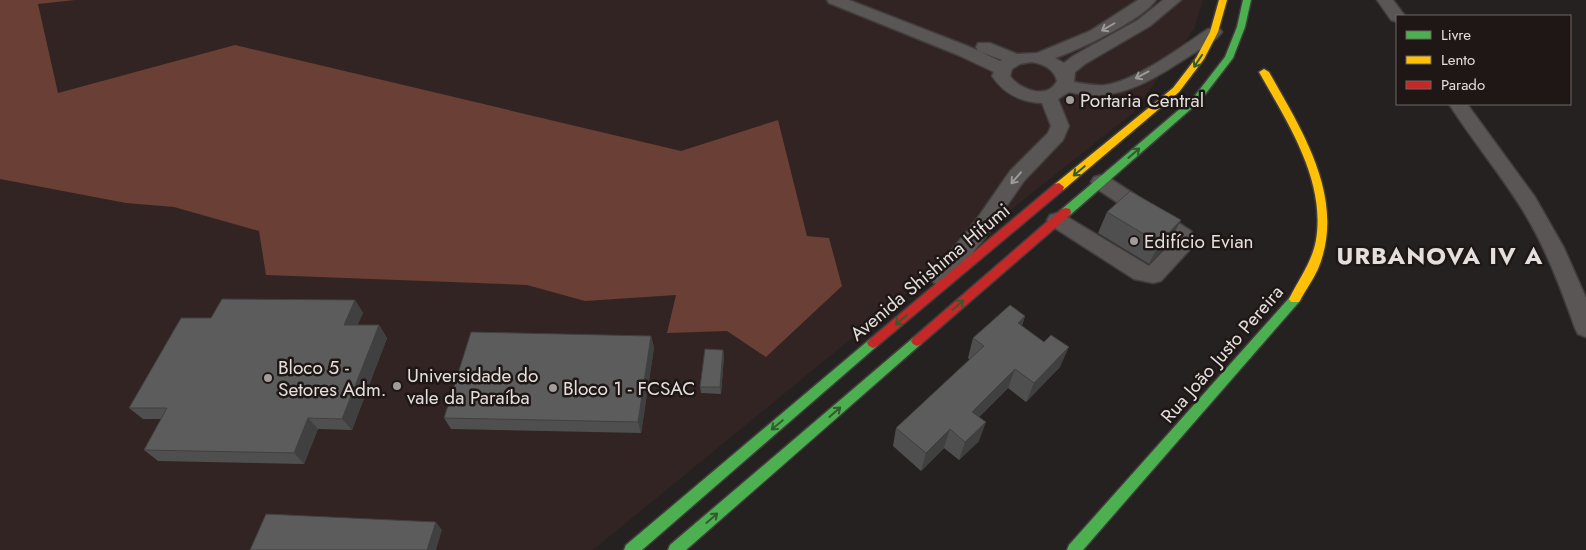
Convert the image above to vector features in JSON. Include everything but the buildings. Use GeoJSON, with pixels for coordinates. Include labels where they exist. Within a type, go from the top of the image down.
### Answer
{"type":"FeatureCollection","features":[{"type":"Feature","properties":{"kind":"street"},"geometry":{"type":"LineString","coordinates":[[835,0],[964,51],[1002,69]]}},
{"type":"Feature","properties":{"kind":"street"},"geometry":{"type":"LineString","coordinates":[[860,0],[1016,58],[1038,58],[1056,53],[1085,40],[1148,0]]}},
{"type":"Feature","properties":{"kind":"street"},"geometry":{"type":"LineString","coordinates":[[1016,58],[1002,69],[1003,81],[1017,92],[1027,96],[1056,94],[1065,81],[1067,70],[1079,60],[1144,23],[1173,0]]}},
{"type":"Feature","properties":{"kind":"street","name":"Avenida Shishima Hifumi"},"geometry":{"type":"LineString","coordinates":[[631,550],[921,302],[1176,90],[1200,59],[1214,32],[1223,0]]}},
{"type":"Feature","properties":{"kind":"street"},"geometry":{"type":"LineString","coordinates":[[676,550],[1197,99],[1229,58],[1241,27],[1247,0]]}},
{"type":"Feature","properties":{"kind":"street"},"geometry":{"type":"LineString","coordinates":[[1385,0],[1396,16]]}},
{"type":"Feature","properties":{"kind":"street"},"geometry":{"type":"LineString","coordinates":[[1038,58],[1056,65],[1065,81],[1093,91],[1111,90],[1159,66],[1214,32]]}},
{"type":"Feature","properties":{"kind":"street","name":"Rua João Justo Pereira"},"geometry":{"type":"LineString","coordinates":[[1074,550],[1235,366],[1281,317],[1300,292],[1313,268],[1323,233],[1319,185],[1308,158],[1264,72]]}},
{"type":"Feature","properties":{"kind":"street"},"geometry":{"type":"LineString","coordinates":[[1176,90],[1197,99]]}},
{"type":"Feature","properties":{"kind":"street"},"geometry":{"type":"LineString","coordinates":[[921,302],[981,228],[1017,176],[1056,136],[1060,126],[1048,96]]}},
{"type":"Feature","properties":{"kind":"street"},"geometry":{"type":"LineString","coordinates":[[1459,105],[1526,200],[1547,235],[1566,273],[1586,328]]}},
{"type":"Feature","properties":{"kind":"street"},"geometry":{"type":"LineString","coordinates":[[1057,220],[1141,273],[1152,275],[1186,241],[1184,236],[1100,182]]}},
{"type":"Feature","properties":{"kind":"shaded area","name":"Universidade do vale da Paraíba"},"geometry":{"type":"Polygon","coordinates":[[[0,0],[1203,0],[1194,29],[1133,113],[935,270],[593,550],[0,550],[0,0]]]}},
{"type":"Feature","properties":{"kind":"shaded area"},"geometry":{"type":"Polygon","coordinates":[[[0,0],[75,0],[38,4],[58,93],[235,45],[681,151],[778,120],[807,236],[829,238],[842,286],[766,357],[727,331],[667,333],[676,295],[585,301],[527,285],[266,275],[259,231],[174,207],[126,203],[0,179],[0,0]]]}},
{"type":"Feature","properties":{"kind":"traffic: fast"},"geometry":{"type":"LineString","coordinates":[[1066,212],[1197,99],[1229,58],[1241,27],[1247,0]]}},
{"type":"Feature","properties":{"kind":"traffic: fast"},"geometry":{"type":"LineString","coordinates":[[1074,550],[1295,299]]}},
{"type":"Feature","properties":{"kind":"traffic: fast"},"geometry":{"type":"LineString","coordinates":[[675,550],[917,341]]}},
{"type":"Feature","properties":{"kind":"traffic: fast"},"geometry":{"type":"LineString","coordinates":[[631,550],[873,343]]}},
{"type":"Feature","properties":{"kind":"traffic: slow"},"geometry":{"type":"LineString","coordinates":[[1059,187],[1176,90],[1200,59],[1214,32],[1223,0]]}},
{"type":"Feature","properties":{"kind":"traffic: slow"},"geometry":{"type":"LineString","coordinates":[[1264,72],[1308,156],[1317,183],[1322,211],[1321,240],[1313,269],[1295,299]]}},
{"type":"Feature","properties":{"kind":"traffic: jam"},"geometry":{"type":"LineString","coordinates":[[873,343],[1059,187]]}},
{"type":"Feature","properties":{"kind":"traffic: jam"},"geometry":{"type":"LineString","coordinates":[[917,341],[1066,212]]}},
{"type":"Feature","properties":{"kind":"place","name":"Portaria Central"},"geometry":{"type":"Point","coordinates":[1070,100]}},
{"type":"Feature","properties":{"kind":"place","name":"Edifício Evian"},"geometry":{"type":"Point","coordinates":[1134,241]}},
{"type":"Feature","properties":{"kind":"place","name":"Bloco 5 - Setores Adm."},"geometry":{"type":"Point","coordinates":[268,378]}},
{"type":"Feature","properties":{"kind":"place","name":"Universidade do vale da Paraíba"},"geometry":{"type":"Point","coordinates":[397,386]}},
{"type":"Feature","properties":{"kind":"place","name":"Bloco 1 - FCSAC"},"geometry":{"type":"Point","coordinates":[553,388]}},
{"type":"Feature","properties":{"kind":"district","name":"URBANOVA IV A"},"geometry":{"type":"Point","coordinates":[1440,255]}}]}
